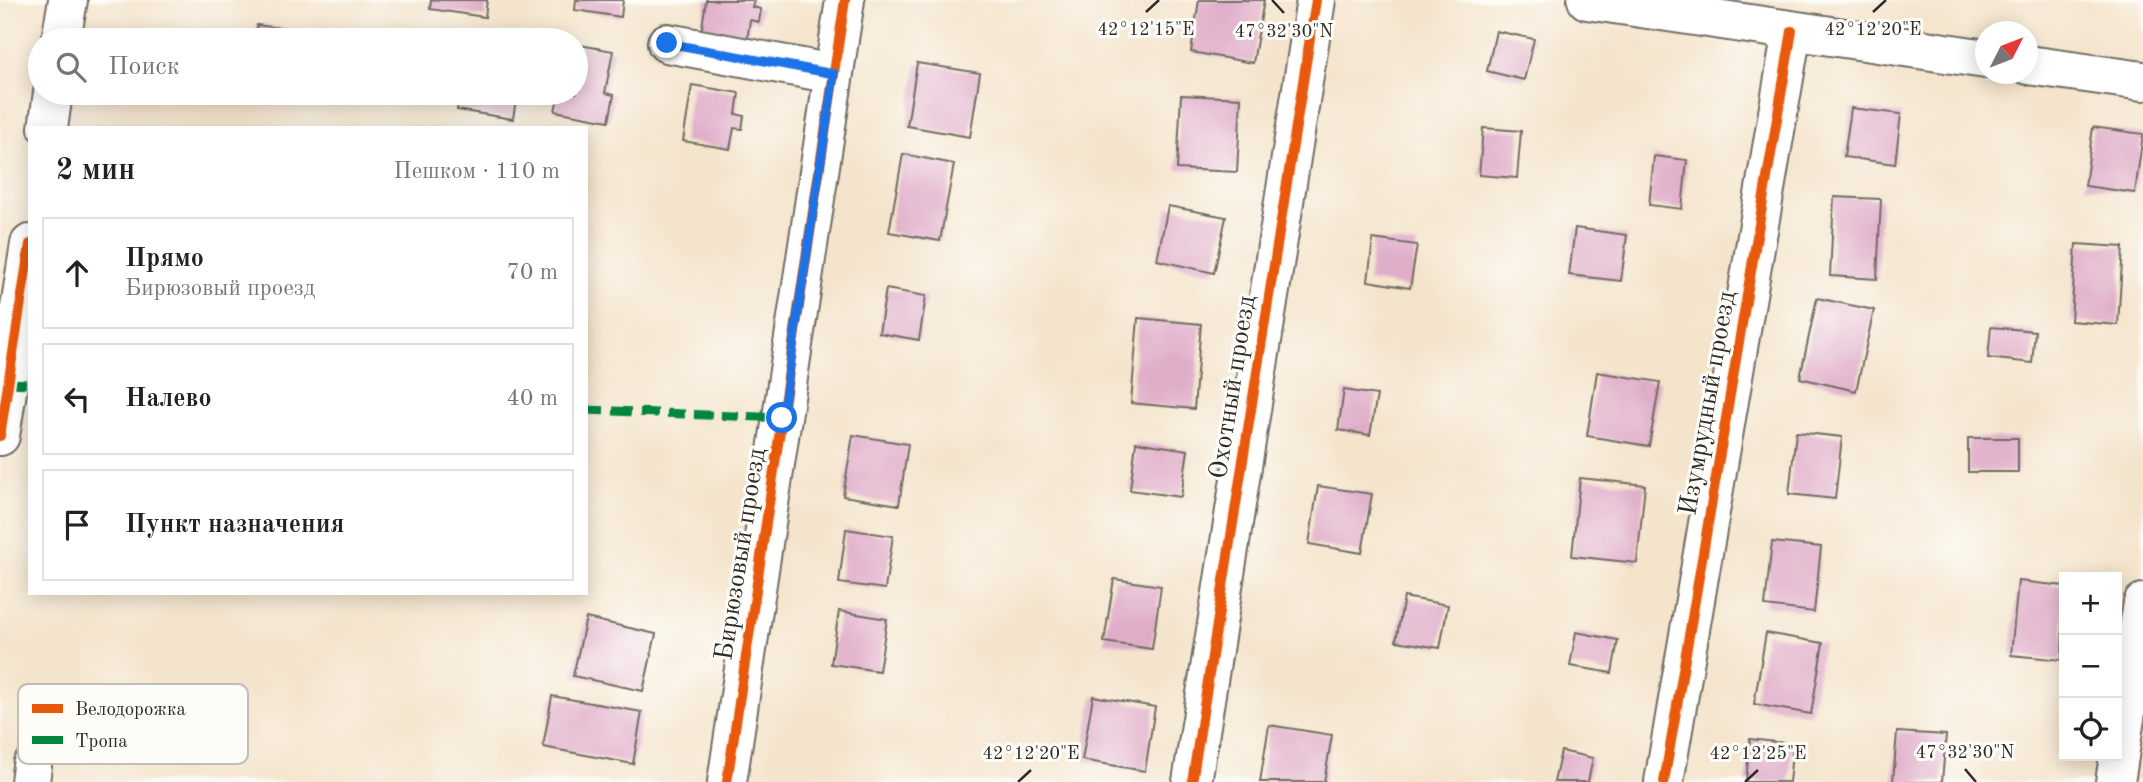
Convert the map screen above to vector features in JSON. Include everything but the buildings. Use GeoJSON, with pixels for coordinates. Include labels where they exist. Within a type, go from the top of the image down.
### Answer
{"type":"FeatureCollection","features":[{"type":"Feature","properties":{"kind":"street"},"geometry":{"type":"LineString","coordinates":[[63,28],[68,0]]}},
{"type":"Feature","properties":{"kind":"street","name":"Бирюзовый проезд"},"geometry":{"type":"LineString","coordinates":[[727,782],[845,0]]}},
{"type":"Feature","properties":{"kind":"street","name":"Охотный проезд"},"geometry":{"type":"LineString","coordinates":[[1192,782],[1316,0]]}},
{"type":"Feature","properties":{"kind":"street"},"geometry":{"type":"LineString","coordinates":[[1587,0],[1975,57]]}},
{"type":"Feature","properties":{"kind":"street","name":"Изумрудный проезд"},"geometry":{"type":"LineString","coordinates":[[1664,782],[1792,31]]}},
{"type":"Feature","properties":{"kind":"street"},"geometry":{"type":"LineString","coordinates":[[667,43],[834,74]]}},
{"type":"Feature","properties":{"kind":"street"},"geometry":{"type":"LineString","coordinates":[[2038,66],[2143,81]]}},
{"type":"Feature","properties":{"kind":"street"},"geometry":{"type":"LineString","coordinates":[[48,126],[51,105]]}},
{"type":"Feature","properties":{"kind":"street"},"geometry":{"type":"LineString","coordinates":[[0,436],[28,257]]}},
{"type":"Feature","properties":{"kind":"street"},"geometry":{"type":"LineString","coordinates":[[2115,782],[2143,603]]}},
{"type":"Feature","properties":{"kind":"marked path"},"geometry":{"type":"LineString","coordinates":[[8,383],[28,384]]}},
{"type":"Feature","properties":{"kind":"marked path"},"geometry":{"type":"LineString","coordinates":[[588,410],[782,418]]}},
{"type":"Feature","properties":{"kind":"cycle path"},"geometry":{"type":"LineString","coordinates":[[727,782],[845,0]]}},
{"type":"Feature","properties":{"kind":"cycle path"},"geometry":{"type":"LineString","coordinates":[[1192,782],[1316,0]]}},
{"type":"Feature","properties":{"kind":"cycle path"},"geometry":{"type":"LineString","coordinates":[[1664,782],[1792,31]]}},
{"type":"Feature","properties":{"kind":"cycle path"},"geometry":{"type":"LineString","coordinates":[[0,436],[28,257]]}},
{"type":"Feature","properties":{"kind":"route"},"geometry":{"type":"LineString","coordinates":[[667,43],[834,74],[782,418]]}}]}
